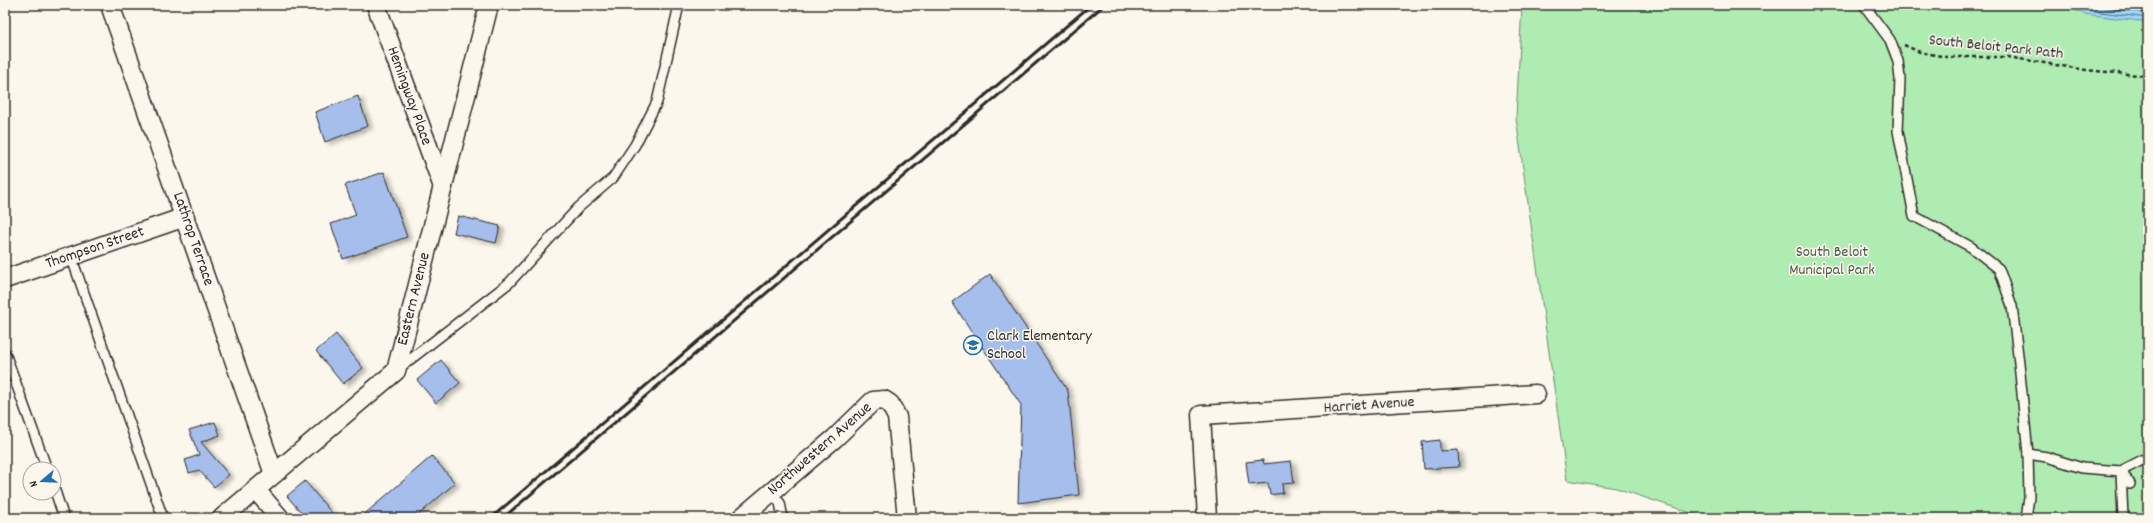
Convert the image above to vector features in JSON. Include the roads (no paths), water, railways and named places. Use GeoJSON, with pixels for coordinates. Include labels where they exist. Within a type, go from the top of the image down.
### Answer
{"type":"FeatureCollection","features":[{"type":"Feature","properties":{"kind":"street","name":"Lathrop Terrace"},"geometry":{"type":"LineString","coordinates":[[110,5],[274,474]]}},
{"type":"Feature","properties":{"kind":"street","name":"Hemingway Place"},"geometry":{"type":"LineString","coordinates":[[376,5],[443,187]]}},
{"type":"Feature","properties":{"kind":"street","name":"Eastern Avenue"},"geometry":{"type":"LineString","coordinates":[[396,371],[489,5]]}},
{"type":"Feature","properties":{"kind":"street","name":"Thompson Street"},"geometry":{"type":"LineString","coordinates":[[5,279],[185,217]]}},
{"type":"Feature","properties":{"kind":"street"},"geometry":{"type":"LineString","coordinates":[[222,518],[396,371]]}},
{"type":"Feature","properties":{"kind":"street","name":"Harriet Avenue"},"geometry":{"type":"LineString","coordinates":[[1207,518],[1201,415],[1536,394]]}},
{"type":"Feature","properties":{"kind":"street","name":"Northwestern Avenue"},"geometry":{"type":"LineString","coordinates":[[741,518],[835,438],[874,401],[884,400],[890,404],[897,417],[906,518]]}},
{"type":"Feature","properties":{"kind":"street"},"geometry":{"type":"LineString","coordinates":[[256,490],[280,518]]}},
{"type":"Feature","properties":{"kind":"lane"},"geometry":{"type":"LineString","coordinates":[[396,371],[509,284],[578,208],[613,178],[636,145],[657,102],[679,5]]}},
{"type":"Feature","properties":{"kind":"lane"},"geometry":{"type":"LineString","coordinates":[[1864,5],[1890,40],[1898,61],[1900,79],[1898,131],[1914,216],[1971,247],[2000,269],[2012,306],[2028,454],[2030,497],[2026,518]]}},
{"type":"Feature","properties":{"kind":"lane"},"geometry":{"type":"LineString","coordinates":[[71,256],[163,518]]}},
{"type":"Feature","properties":{"kind":"lane"},"geometry":{"type":"LineString","coordinates":[[5,353],[44,461]]}},
{"type":"Feature","properties":{"kind":"lane"},"geometry":{"type":"LineString","coordinates":[[2028,454],[2047,457],[2082,468],[2121,471],[2148,457]]}},
{"type":"Feature","properties":{"kind":"lane"},"geometry":{"type":"LineString","coordinates":[[2121,471],[2130,484]]}},
{"type":"Feature","properties":{"kind":"lane"},"geometry":{"type":"LineString","coordinates":[[2121,471],[2123,518]]}},
{"type":"Feature","properties":{"kind":"lane"},"geometry":{"type":"LineString","coordinates":[[771,492],[780,503],[783,518]]}},
{"type":"Feature","properties":{"kind":"lane"},"geometry":{"type":"LineString","coordinates":[[58,501],[64,518]]}},
{"type":"Feature","properties":{"kind":"water"},"geometry":{"type":"Polygon","coordinates":[[[2063,5],[2148,5],[2148,22],[2084,14],[2063,5]]]}},
{"type":"Feature","properties":{"kind":"railway"},"geometry":{"type":"LineString","coordinates":[[491,518],[1091,5]]}},
{"type":"Feature","properties":{"kind":"railway"},"geometry":{"type":"LineString","coordinates":[[503,518],[1104,5]]}},
{"type":"Feature","properties":{"kind":"place","name":"Clark Elementary School"},"geometry":{"type":"Point","coordinates":[973,345]}},
{"type":"Feature","properties":{"kind":"park label","name":"South Beloit Municipal Park"},"geometry":{"type":"Point","coordinates":[1832,261]}}]}
